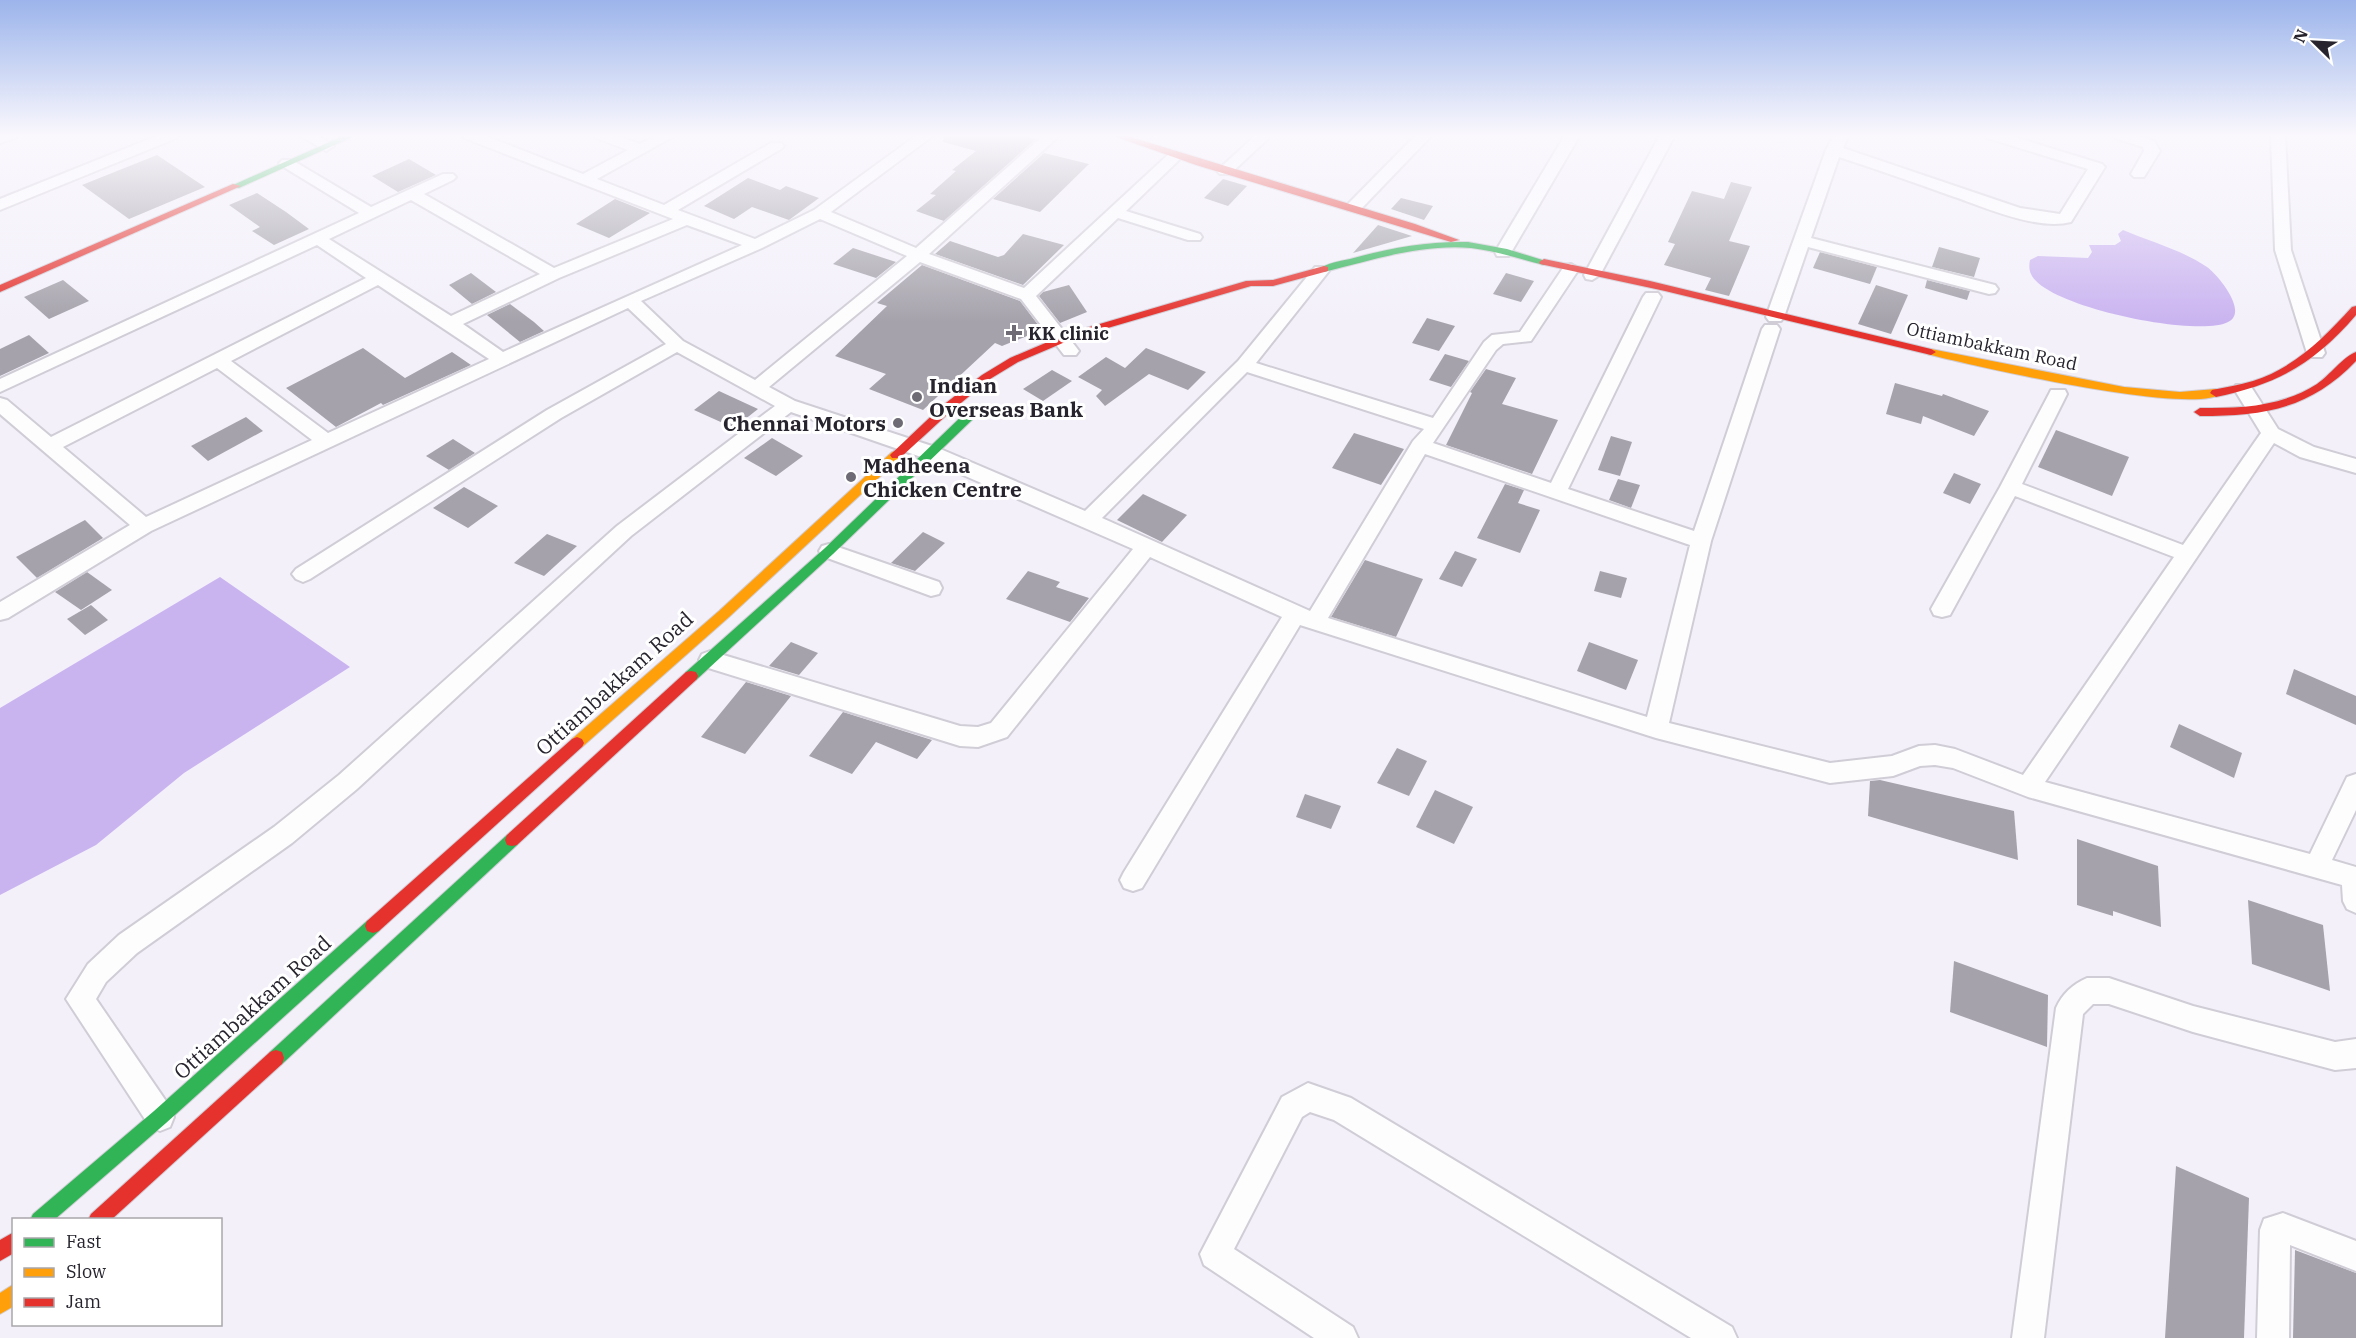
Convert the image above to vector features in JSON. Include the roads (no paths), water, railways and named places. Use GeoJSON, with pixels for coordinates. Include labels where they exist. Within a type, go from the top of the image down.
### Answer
{"type":"FeatureCollection","features":[{"type":"Feature","properties":{"kind":"street"},"geometry":{"type":"LineString","coordinates":[[0,205],[18,197]]}},
{"type":"Feature","properties":{"kind":"street"},"geometry":{"type":"LineString","coordinates":[[0,289],[210,197]]}},
{"type":"Feature","properties":{"kind":"street"},"geometry":{"type":"LineString","coordinates":[[344,197],[370,213]]}},
{"type":"Feature","properties":{"kind":"street"},"geometry":{"type":"LineString","coordinates":[[0,386],[404,197]]}},
{"type":"Feature","properties":{"kind":"street"},"geometry":{"type":"LineString","coordinates":[[418,197],[553,274]]}},
{"type":"Feature","properties":{"kind":"street"},"geometry":{"type":"LineString","coordinates":[[633,197],[756,244]]}},
{"type":"Feature","properties":{"kind":"street"},"geometry":{"type":"LineString","coordinates":[[668,210],[689,197]]}},
{"type":"Feature","properties":{"kind":"street"},"geometry":{"type":"LineString","coordinates":[[0,612],[144,526],[630,300],[756,244],[820,213],[841,197]]}},
{"type":"Feature","properties":{"kind":"street"},"geometry":{"type":"LineString","coordinates":[[757,388],[918,255],[983,197]]}},
{"type":"Feature","properties":{"kind":"street"},"geometry":{"type":"LineString","coordinates":[[1027,295],[1130,197]]}},
{"type":"Feature","properties":{"kind":"street"},"geometry":{"type":"LineString","coordinates":[[1320,197],[1469,245]]}},
{"type":"Feature","properties":{"kind":"street"},"geometry":{"type":"LineString","coordinates":[[1354,207],[1363,197]]}},
{"type":"Feature","properties":{"kind":"street"},"geometry":{"type":"LineString","coordinates":[[1503,252],[1536,197]]}},
{"type":"Feature","properties":{"kind":"street"},"geometry":{"type":"LineString","coordinates":[[1595,276],[1636,197]]}},
{"type":"Feature","properties":{"kind":"street"},"geometry":{"type":"LineString","coordinates":[[1656,729],[1701,541],[1772,326],[1818,197]]}},
{"type":"Feature","properties":{"kind":"street"},"geometry":{"type":"LineString","coordinates":[[1978,197],[2016,212],[2043,218],[2065,219],[2078,197]]}},
{"type":"Feature","properties":{"kind":"street"},"geometry":{"type":"LineString","coordinates":[[2281,197],[2283,250],[2316,353]]}},
{"type":"Feature","properties":{"kind":"street"},"geometry":{"type":"LineString","coordinates":[[1114,212],[1194,237]]}},
{"type":"Feature","properties":{"kind":"street"},"geometry":{"type":"LineString","coordinates":[[820,213],[918,255],[1027,295],[1065,345]]}},
{"type":"Feature","properties":{"kind":"street"},"geometry":{"type":"LineString","coordinates":[[451,323],[553,274],[689,218]]}},
{"type":"Feature","properties":{"kind":"street"},"geometry":{"type":"LineString","coordinates":[[316,237],[377,279],[451,323],[502,360]]}},
{"type":"Feature","properties":{"kind":"street"},"geometry":{"type":"LineString","coordinates":[[1802,241],[1989,289]]}},
{"type":"Feature","properties":{"kind":"street","name":"Ottiambakkam Road"},"geometry":{"type":"LineString","coordinates":[[41,1218],[160,1117],[724,614],[946,409],[986,377],[1014,360],[1262,293],[1273,283],[1410,249],[1443,244],[1469,245],[1571,269],[1652,297],[1739,321]]}},
{"type":"Feature","properties":{"kind":"street"},"geometry":{"type":"LineString","coordinates":[[1132,880],[1420,446],[1437,426],[1490,345],[1498,339],[1525,337],[1571,269]]}},
{"type":"Feature","properties":{"kind":"street"},"geometry":{"type":"LineString","coordinates":[[1088,519],[1244,365],[1321,271]]}},
{"type":"Feature","properties":{"kind":"street","name":"Ottiambakkam Road"},"geometry":{"type":"LineString","coordinates":[[1595,276],[1669,289],[1772,326],[1862,338],[2130,392],[2167,395],[2204,395],[2243,389],[2272,380],[2299,367],[2316,353],[2331,340],[2356,309]]}},
{"type":"Feature","properties":{"kind":"street"},"geometry":{"type":"LineString","coordinates":[[49,446],[377,279]]}},
{"type":"Feature","properties":{"kind":"street"},"geometry":{"type":"LineString","coordinates":[[1556,492],[1652,297]]}},
{"type":"Feature","properties":{"kind":"street"},"geometry":{"type":"LineString","coordinates":[[630,300],[677,345],[788,405],[931,453],[1088,519],[1305,618],[1656,729],[1830,773],[1893,766],[1919,756],[1935,755],[1955,759],[2028,787],[2316,868],[2355,885]]}},
{"type":"Feature","properties":{"kind":"street"},"geometry":{"type":"LineString","coordinates":[[303,574],[554,414],[677,345]]}},
{"type":"Feature","properties":{"kind":"street","name":"Ottiambakkam Road"},"geometry":{"type":"LineString","coordinates":[[1037,365],[1065,345]]}},
{"type":"Feature","properties":{"kind":"street"},"geometry":{"type":"LineString","coordinates":[[2183,411],[2257,410],[2278,406],[2305,396],[2333,380],[2356,355]]}},
{"type":"Feature","properties":{"kind":"street"},"geometry":{"type":"LineString","coordinates":[[218,360],[327,442]]}},
{"type":"Feature","properties":{"kind":"street"},"geometry":{"type":"LineString","coordinates":[[1244,365],[1437,426]]}},
{"type":"Feature","properties":{"kind":"street"},"geometry":{"type":"LineString","coordinates":[[2243,389],[2271,433],[2307,452],[2356,466]]}},
{"type":"Feature","properties":{"kind":"street"},"geometry":{"type":"LineString","coordinates":[[1942,609],[2060,395]]}},
{"type":"Feature","properties":{"kind":"street"},"geometry":{"type":"LineString","coordinates":[[0,404],[144,526]]}},
{"type":"Feature","properties":{"kind":"street"},"geometry":{"type":"LineString","coordinates":[[160,1117],[80,999],[97,973],[128,944],[283,836],[340,789],[624,531],[788,405]]}},
{"type":"Feature","properties":{"kind":"street"},"geometry":{"type":"LineString","coordinates":[[99,1218],[345,995],[573,782],[830,551],[981,405]]}},
{"type":"Feature","properties":{"kind":"street"},"geometry":{"type":"LineString","coordinates":[[2028,787],[2271,433]]}},
{"type":"Feature","properties":{"kind":"street"},"geometry":{"type":"LineString","coordinates":[[1420,446],[1701,541]]}},
{"type":"Feature","properties":{"kind":"street"},"geometry":{"type":"LineString","coordinates":[[2010,487],[2187,554]]}},
{"type":"Feature","properties":{"kind":"street"},"geometry":{"type":"LineString","coordinates":[[710,660],[960,736],[978,737],[999,730],[1147,546]]}},
{"type":"Feature","properties":{"kind":"street"},"geometry":{"type":"LineString","coordinates":[[830,551],[931,588]]}},
{"type":"Feature","properties":{"kind":"street"},"geometry":{"type":"LineString","coordinates":[[2316,868],[2356,784]]}},
{"type":"Feature","properties":{"kind":"street"},"geometry":{"type":"LineString","coordinates":[[2028,1338],[2070,1008],[2087,992],[2109,991],[2193,1019],[2335,1056],[2356,1053]]}},
{"type":"Feature","properties":{"kind":"street"},"geometry":{"type":"LineString","coordinates":[[1342,1338],[1215,1254],[1292,1107],[1308,1097],[1341,1108],[1721,1338]]}},
{"type":"Feature","properties":{"kind":"street"},"geometry":{"type":"LineString","coordinates":[[2273,1338],[2275,1230],[2283,1228],[2292,1230],[2356,1256]]}},
{"type":"Feature","properties":{"kind":"street"},"geometry":{"type":"LineString","coordinates":[[0,1252],[12,1243]]}},
{"type":"Feature","properties":{"kind":"street"},"geometry":{"type":"LineString","coordinates":[[0,1305],[12,1295]]}},
{"type":"Feature","properties":{"kind":"place","name":"KK clinic"},"geometry":{"type":"Point","coordinates":[1014,333]}},
{"type":"Feature","properties":{"kind":"place","name":"Indian Overseas Bank"},"geometry":{"type":"Point","coordinates":[917,397]}},
{"type":"Feature","properties":{"kind":"place","name":"Chennai Motors"},"geometry":{"type":"Point","coordinates":[898,423]}},
{"type":"Feature","properties":{"kind":"place","name":"Madheena Chicken Centre"},"geometry":{"type":"Point","coordinates":[851,477]}}]}
